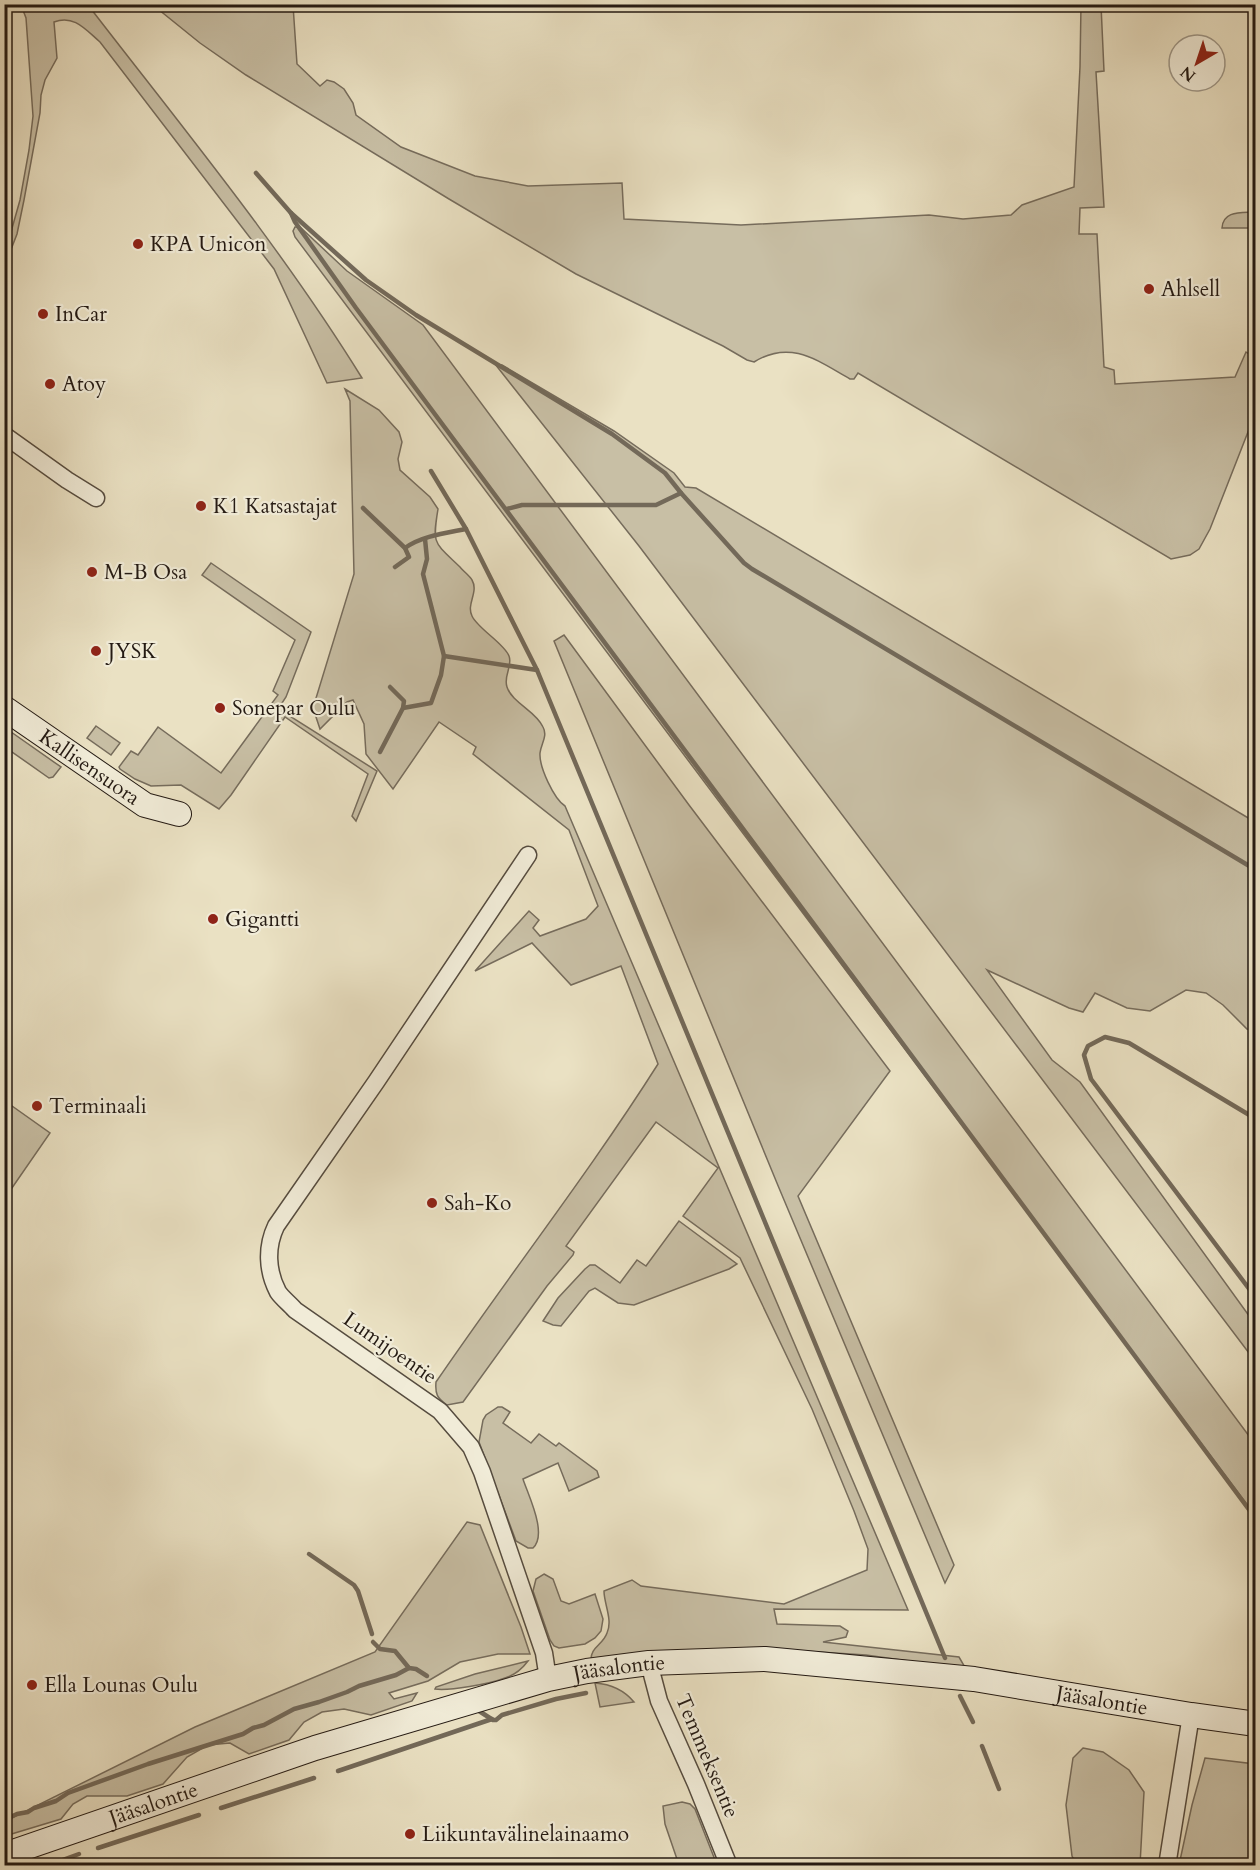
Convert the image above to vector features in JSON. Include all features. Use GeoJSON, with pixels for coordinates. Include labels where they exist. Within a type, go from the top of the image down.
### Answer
{"type":"FeatureCollection","features":[{"type":"Feature","properties":{"kind":"main road","name":"Kallisensuora"},"geometry":{"type":"LineString","coordinates":[[4,708],[145,806],[179,814]]}},
{"type":"Feature","properties":{"kind":"main road","name":"Jääsalontie"},"geometry":{"type":"LineString","coordinates":[[4,1856],[315,1748],[548,1679],[649,1663],[765,1659],[862,1667],[974,1679],[1256,1724]]}},
{"type":"Feature","properties":{"kind":"street"},"geometry":{"type":"LineString","coordinates":[[4,435],[96,498]]}},
{"type":"Feature","properties":{"kind":"street","name":"Lumijoentie"},"geometry":{"type":"LineString","coordinates":[[528,855],[376,1082],[276,1226],[270,1238],[268,1255],[271,1272],[279,1293],[295,1310],[440,1411],[471,1447],[482,1472],[544,1653],[548,1679]]}},
{"type":"Feature","properties":{"kind":"street","name":"Temmeksentie"},"geometry":{"type":"LineString","coordinates":[[649,1663],[658,1701],[696,1784],[729,1866]]}},
{"type":"Feature","properties":{"kind":"street"},"geometry":{"type":"LineString","coordinates":[[1167,1866],[1191,1715]]}},
{"type":"Feature","properties":{"kind":"shaded area"},"geometry":{"type":"Polygon","coordinates":[[[21,5],[88,5],[264,235],[331,329],[362,378],[327,383],[274,269],[100,42],[85,28],[68,20],[54,22],[57,58],[45,80],[41,95],[40,113],[17,234],[5,265],[5,253],[20,200],[33,116],[26,18],[21,5]]]}},
{"type":"Feature","properties":{"kind":"shaded area"},"geometry":{"type":"Polygon","coordinates":[[[153,5],[293,5],[297,64],[320,86],[327,80],[344,89],[353,103],[356,115],[401,147],[475,176],[528,186],[622,183],[624,219],[741,225],[929,215],[963,219],[1011,215],[1022,205],[1074,187],[1081,5],[1101,5],[1104,71],[1096,72],[1104,207],[1080,208],[1079,234],[1097,234],[1104,367],[1114,370],[1115,384],[1235,377],[1246,352],[1255,358],[1255,414],[1210,529],[1199,549],[1190,555],[1171,559],[858,373],[854,379],[850,379],[804,355],[792,353],[780,352],[767,355],[754,362],[747,360],[576,274],[449,199],[246,75],[200,43],[153,5]]]}},
{"type":"Feature","properties":{"kind":"shaded area"},"geometry":{"type":"Polygon","coordinates":[[[1255,212],[1255,228],[1222,228],[1223,222],[1229,215],[1255,212]]]}},
{"type":"Feature","properties":{"kind":"shaded area"},"geometry":{"type":"Polygon","coordinates":[[[295,227],[300,227],[347,271],[423,325],[1255,1444],[1255,1515],[295,237],[293,231],[295,227]]]}},
{"type":"Feature","properties":{"kind":"shaded area"},"geometry":{"type":"Polygon","coordinates":[[[495,364],[502,365],[614,431],[674,473],[685,487],[696,488],[1255,822],[1255,1032],[1247,1029],[1223,1005],[1206,993],[1186,990],[1150,1011],[1127,1008],[1095,993],[1083,1012],[1069,1008],[987,970],[1052,1060],[1080,1082],[1255,1324],[1255,1361],[639,546],[495,364]]]}},
{"type":"Feature","properties":{"kind":"shaded area"},"geometry":{"type":"Polygon","coordinates":[[[345,389],[379,410],[399,432],[402,442],[398,459],[400,470],[430,497],[438,509],[435,530],[437,542],[474,584],[470,607],[472,616],[506,651],[510,660],[506,679],[507,687],[514,698],[540,721],[543,727],[545,737],[540,759],[545,774],[556,797],[565,806],[908,1610],[774,1609],[777,1624],[840,1626],[848,1631],[846,1637],[823,1642],[959,1657],[966,1669],[866,1655],[772,1649],[591,1661],[593,1652],[609,1628],[604,1591],[632,1580],[641,1586],[784,1604],[867,1570],[868,1549],[854,1511],[812,1409],[740,1258],[683,1216],[718,1168],[656,1122],[566,1246],[574,1252],[573,1255],[547,1286],[463,1402],[447,1405],[437,1395],[436,1382],[632,1105],[658,1064],[621,966],[571,985],[532,943],[475,971],[529,911],[539,920],[533,928],[540,936],[586,919],[598,906],[569,830],[473,754],[476,747],[439,722],[393,789],[366,754],[364,724],[353,700],[347,702],[320,729],[313,708],[354,574],[350,401],[345,389]]]}},
{"type":"Feature","properties":{"kind":"shaded area"},"geometry":{"type":"Polygon","coordinates":[[[211,563],[311,632],[286,697],[280,706],[288,715],[377,771],[356,821],[352,816],[368,774],[285,717],[219,809],[181,785],[151,786],[120,769],[119,767],[131,751],[138,755],[158,727],[221,773],[278,695],[273,691],[295,640],[202,575],[211,563]]]}},
{"type":"Feature","properties":{"kind":"shaded area"},"geometry":{"type":"Polygon","coordinates":[[[564,635],[890,1071],[798,1196],[954,1565],[945,1583],[779,1188],[554,641],[564,635]]]}},
{"type":"Feature","properties":{"kind":"shaded area"},"geometry":{"type":"Polygon","coordinates":[[[96,726],[120,743],[111,755],[87,738],[96,726]]]}},
{"type":"Feature","properties":{"kind":"shaded area"},"geometry":{"type":"Polygon","coordinates":[[[4,727],[61,767],[53,777],[49,778],[5,747],[4,727]]]}},
{"type":"Feature","properties":{"kind":"shaded area"},"geometry":{"type":"Polygon","coordinates":[[[5,1101],[50,1133],[5,1198],[5,1101]]]}},
{"type":"Feature","properties":{"kind":"shaded area"},"geometry":{"type":"Polygon","coordinates":[[[679,1221],[737,1264],[634,1305],[618,1303],[595,1288],[589,1291],[561,1326],[543,1321],[558,1298],[590,1265],[595,1265],[620,1283],[637,1260],[646,1266],[679,1221]]]}},
{"type":"Feature","properties":{"kind":"shaded area"},"geometry":{"type":"Polygon","coordinates":[[[498,1407],[510,1412],[503,1423],[531,1443],[539,1434],[556,1446],[559,1443],[597,1471],[599,1477],[569,1491],[558,1463],[523,1479],[538,1524],[537,1542],[533,1548],[528,1548],[516,1541],[479,1442],[483,1420],[486,1415],[498,1407]]]}},
{"type":"Feature","properties":{"kind":"shaded area"},"geometry":{"type":"Polygon","coordinates":[[[467,1522],[480,1525],[530,1654],[498,1654],[460,1662],[428,1681],[389,1693],[394,1699],[417,1693],[412,1701],[371,1715],[344,1709],[322,1712],[304,1722],[289,1740],[249,1754],[230,1743],[208,1745],[187,1757],[163,1784],[127,1796],[87,1796],[73,1804],[61,1819],[5,1836],[5,1818],[8,1820],[195,1727],[375,1652],[467,1522]]]}},
{"type":"Feature","properties":{"kind":"shaded area"},"geometry":{"type":"Polygon","coordinates":[[[544,1574],[553,1579],[561,1601],[569,1604],[595,1594],[603,1619],[601,1631],[595,1638],[585,1644],[559,1648],[554,1646],[533,1591],[536,1579],[544,1574]]]}},
{"type":"Feature","properties":{"kind":"shaded area"},"geometry":{"type":"Polygon","coordinates":[[[528,1661],[509,1677],[480,1685],[435,1689],[475,1674],[528,1661]]]}},
{"type":"Feature","properties":{"kind":"shaded area"},"geometry":{"type":"Polygon","coordinates":[[[595,1683],[616,1688],[634,1702],[600,1707],[595,1683]]]}},
{"type":"Feature","properties":{"kind":"shaded area"},"geometry":{"type":"Polygon","coordinates":[[[1083,1748],[1103,1752],[1129,1770],[1144,1792],[1140,1865],[1077,1865],[1072,1856],[1066,1805],[1073,1758],[1083,1748]]]}},
{"type":"Feature","properties":{"kind":"shaded area"},"geometry":{"type":"Polygon","coordinates":[[[1205,1758],[1255,1764],[1255,1865],[1179,1865],[1205,1758]]]}},
{"type":"Feature","properties":{"kind":"shaded area"},"geometry":{"type":"Polygon","coordinates":[[[682,1802],[690,1804],[695,1809],[717,1865],[679,1865],[665,1824],[663,1806],[682,1802]]]}},
{"type":"Feature","properties":{"kind":"waterway"},"geometry":{"type":"LineString","coordinates":[[256,173],[291,213],[366,280],[416,315],[612,434],[665,473],[744,563],[752,569],[1256,870]]}},
{"type":"Feature","properties":{"kind":"waterway"},"geometry":{"type":"LineString","coordinates":[[291,213],[356,308],[1256,1519]]}},
{"type":"Feature","properties":{"kind":"waterway"},"geometry":{"type":"LineString","coordinates":[[431,471],[466,529],[537,670],[945,1658]]}},
{"type":"Feature","properties":{"kind":"waterway"},"geometry":{"type":"LineString","coordinates":[[507,509],[522,505],[656,505],[681,493]]}},
{"type":"Feature","properties":{"kind":"waterway"},"geometry":{"type":"LineString","coordinates":[[363,508],[405,548],[409,557],[395,567]]}},
{"type":"Feature","properties":{"kind":"waterway"},"geometry":{"type":"LineString","coordinates":[[405,548],[426,538],[466,529]]}},
{"type":"Feature","properties":{"kind":"waterway"},"geometry":{"type":"LineString","coordinates":[[403,708],[431,703],[441,675],[444,656],[423,574],[427,559],[425,539]]}},
{"type":"Feature","properties":{"kind":"waterway"},"geometry":{"type":"LineString","coordinates":[[444,656],[537,670]]}},
{"type":"Feature","properties":{"kind":"waterway"},"geometry":{"type":"LineString","coordinates":[[380,752],[403,708],[404,701],[390,687]]}},
{"type":"Feature","properties":{"kind":"waterway"},"geometry":{"type":"LineString","coordinates":[[1256,1119],[1129,1043],[1105,1037],[1088,1046],[1084,1055],[1091,1079],[1256,1298]]}},
{"type":"Feature","properties":{"kind":"waterway"},"geometry":{"type":"LineString","coordinates":[[309,1554],[354,1585],[372,1634]]}},
{"type":"Feature","properties":{"kind":"waterway"},"geometry":{"type":"LineString","coordinates":[[373,1642],[380,1649],[395,1651],[409,1668],[416,1669],[427,1676]]}},
{"type":"Feature","properties":{"kind":"waterway"},"geometry":{"type":"LineString","coordinates":[[4,1820],[56,1801],[68,1793],[148,1764],[243,1734],[294,1709],[396,1675],[409,1668]]}},
{"type":"Feature","properties":{"kind":"waterway"},"geometry":{"type":"LineString","coordinates":[[479,1711],[496,1720],[502,1715],[586,1693]]}},
{"type":"Feature","properties":{"kind":"waterway"},"geometry":{"type":"LineString","coordinates":[[960,1696],[973,1722]]}},
{"type":"Feature","properties":{"kind":"waterway"},"geometry":{"type":"LineString","coordinates":[[338,1771],[492,1719]]}},
{"type":"Feature","properties":{"kind":"waterway"},"geometry":{"type":"LineString","coordinates":[[982,1746],[999,1789]]}},
{"type":"Feature","properties":{"kind":"waterway"},"geometry":{"type":"LineString","coordinates":[[221,1808],[314,1778]]}},
{"type":"Feature","properties":{"kind":"waterway"},"geometry":{"type":"LineString","coordinates":[[98,1848],[199,1815]]}},
{"type":"Feature","properties":{"kind":"waterway"},"geometry":{"type":"LineString","coordinates":[[46,1866],[79,1854]]}},
{"type":"Feature","properties":{"kind":"place","name":"KPA Unicon"},"geometry":{"type":"Point","coordinates":[138,244]}},
{"type":"Feature","properties":{"kind":"place","name":"Ahlsell"},"geometry":{"type":"Point","coordinates":[1149,289]}},
{"type":"Feature","properties":{"kind":"place","name":"InCar"},"geometry":{"type":"Point","coordinates":[43,314]}},
{"type":"Feature","properties":{"kind":"place","name":"Atoy"},"geometry":{"type":"Point","coordinates":[50,384]}},
{"type":"Feature","properties":{"kind":"place","name":"K1 Katsastajat"},"geometry":{"type":"Point","coordinates":[201,506]}},
{"type":"Feature","properties":{"kind":"place","name":"M-B Osa"},"geometry":{"type":"Point","coordinates":[92,572]}},
{"type":"Feature","properties":{"kind":"place","name":"JYSK"},"geometry":{"type":"Point","coordinates":[96,651]}},
{"type":"Feature","properties":{"kind":"place","name":"Sonepar Oulu"},"geometry":{"type":"Point","coordinates":[220,708]}},
{"type":"Feature","properties":{"kind":"place","name":"Gigantti"},"geometry":{"type":"Point","coordinates":[213,919]}},
{"type":"Feature","properties":{"kind":"place","name":"Terminaali"},"geometry":{"type":"Point","coordinates":[37,1106]}},
{"type":"Feature","properties":{"kind":"place","name":"Sah-Ko"},"geometry":{"type":"Point","coordinates":[432,1203]}},
{"type":"Feature","properties":{"kind":"place","name":"Ella Lounas Oulu"},"geometry":{"type":"Point","coordinates":[32,1685]}},
{"type":"Feature","properties":{"kind":"place","name":"Liikuntavälinelainaamo"},"geometry":{"type":"Point","coordinates":[410,1834]}}]}
